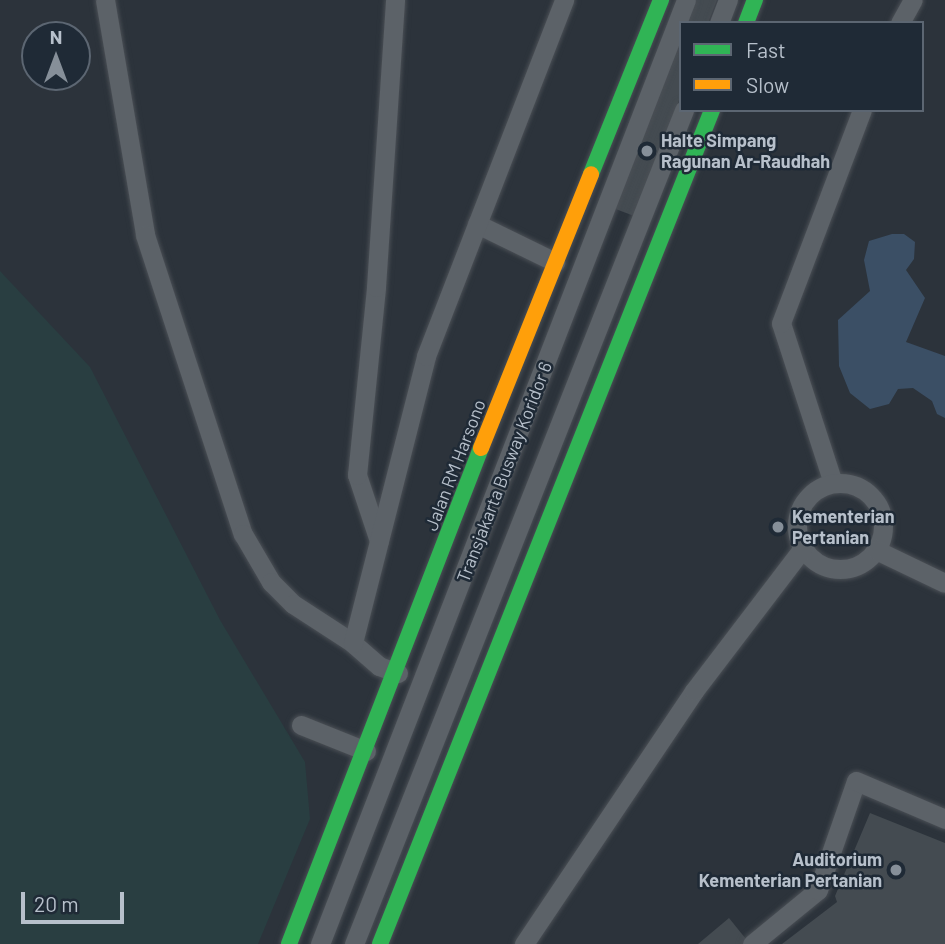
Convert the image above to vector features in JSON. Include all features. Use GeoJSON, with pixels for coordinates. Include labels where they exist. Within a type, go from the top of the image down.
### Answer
{"type":"FeatureCollection","features":[{"type":"Feature","properties":{"kind":"main road","name":"Jalan RM Harsono"},"geometry":{"type":"LineString","coordinates":[[289,944],[398,673],[555,262],[661,0]]}},
{"type":"Feature","properties":{"kind":"main road"},"geometry":{"type":"LineString","coordinates":[[747,21],[755,0]]}},
{"type":"Feature","properties":{"kind":"main road"},"geometry":{"type":"LineString","coordinates":[[380,944],[711,112]]}},
{"type":"Feature","properties":{"kind":"lane"},"geometry":{"type":"LineString","coordinates":[[105,0],[145,235],[243,534],[271,582],[293,604],[354,643],[379,666],[398,673]]}},
{"type":"Feature","properties":{"kind":"lane"},"geometry":{"type":"LineString","coordinates":[[379,542],[357,475],[389,128],[395,0]]}},
{"type":"Feature","properties":{"kind":"lane"},"geometry":{"type":"LineString","coordinates":[[354,643],[426,356],[564,0]]}},
{"type":"Feature","properties":{"kind":"lane","name":"Transjakarta Busway Koridor 6"},"geometry":{"type":"LineString","coordinates":[[320,944],[686,0]]}},
{"type":"Feature","properties":{"kind":"lane"},"geometry":{"type":"LineString","coordinates":[[720,21],[728,0]]}},
{"type":"Feature","properties":{"kind":"lane"},"geometry":{"type":"LineString","coordinates":[[901,21],[913,0]]}},
{"type":"Feature","properties":{"kind":"lane","name":"Transjakarta Busway Koridor 6"},"geometry":{"type":"LineString","coordinates":[[354,944],[683,112]]}},
{"type":"Feature","properties":{"kind":"lane"},"geometry":{"type":"LineString","coordinates":[[833,483],[781,323],[861,112]]}},
{"type":"Feature","properties":{"kind":"lane"},"geometry":{"type":"LineString","coordinates":[[477,224],[555,262]]}},
{"type":"Feature","properties":{"kind":"lane"},"geometry":{"type":"LineString","coordinates":[[833,483],[861,489],[880,509],[882,537],[876,550],[865,560],[839,569],[825,566],[803,548],[797,534],[800,507],[819,487],[833,483]]}},
{"type":"Feature","properties":{"kind":"lane"},"geometry":{"type":"LineString","coordinates":[[523,944],[694,691],[803,548]]}},
{"type":"Feature","properties":{"kind":"lane"},"geometry":{"type":"LineString","coordinates":[[876,550],[945,583]]}},
{"type":"Feature","properties":{"kind":"lane"},"geometry":{"type":"LineString","coordinates":[[301,725],[366,751]]}},
{"type":"Feature","properties":{"kind":"lane"},"geometry":{"type":"LineString","coordinates":[[752,944],[818,890],[856,781],[945,819]]}},
{"type":"Feature","properties":{"kind":"green space"},"geometry":{"type":"Polygon","coordinates":[[[0,271],[90,367],[220,620],[305,762],[310,819],[258,944],[0,944],[0,271]]]}},
{"type":"Feature","properties":{"kind":"water"},"geometry":{"type":"Polygon","coordinates":[[[892,234],[904,234],[915,242],[914,259],[906,270],[925,298],[906,342],[945,356],[945,418],[937,414],[932,401],[913,388],[898,389],[889,404],[870,409],[850,393],[839,366],[838,320],[870,291],[864,260],[869,241],[892,234]]]}},
{"type":"Feature","properties":{"kind":"building"},"geometry":{"type":"Polygon","coordinates":[[[692,0],[717,0],[709,21],[684,21],[692,0]]]}},
{"type":"Feature","properties":{"kind":"building","name":"Halte Simpang Ragunan Ar-Raudhah"},"geometry":{"type":"Polygon","coordinates":[[[679,35],[679,100],[634,216],[613,208],[679,35]]]}},
{"type":"Feature","properties":{"kind":"building","name":"Auditorium Kementerian Pertanian"},"geometry":{"type":"Polygon","coordinates":[[[870,813],[945,843],[945,944],[782,944],[837,902],[835,896],[870,813]]]}},
{"type":"Feature","properties":{"kind":"building","name":"Auditorium Kementerian Pertanian"},"geometry":{"type":"Polygon","coordinates":[[[729,918],[750,944],[698,944],[729,918]]]}},
{"type":"Feature","properties":{"kind":"traffic: fast"},"geometry":{"type":"LineString","coordinates":[[591,174],[661,0]]}},
{"type":"Feature","properties":{"kind":"traffic: fast"},"geometry":{"type":"LineString","coordinates":[[747,21],[755,0]]}},
{"type":"Feature","properties":{"kind":"traffic: fast"},"geometry":{"type":"LineString","coordinates":[[380,944],[711,112]]}},
{"type":"Feature","properties":{"kind":"traffic: fast"},"geometry":{"type":"LineString","coordinates":[[289,944],[481,448]]}},
{"type":"Feature","properties":{"kind":"traffic: slow"},"geometry":{"type":"LineString","coordinates":[[481,448],[591,174]]}},
{"type":"Feature","properties":{"kind":"place","name":"Halte Simpang Ragunan Ar-Raudhah"},"geometry":{"type":"Point","coordinates":[647,151]}},
{"type":"Feature","properties":{"kind":"place","name":"Kementerian Pertanian"},"geometry":{"type":"Point","coordinates":[778,527]}},
{"type":"Feature","properties":{"kind":"place","name":"Auditorium Kementerian Pertanian"},"geometry":{"type":"Point","coordinates":[896,870]}}]}
